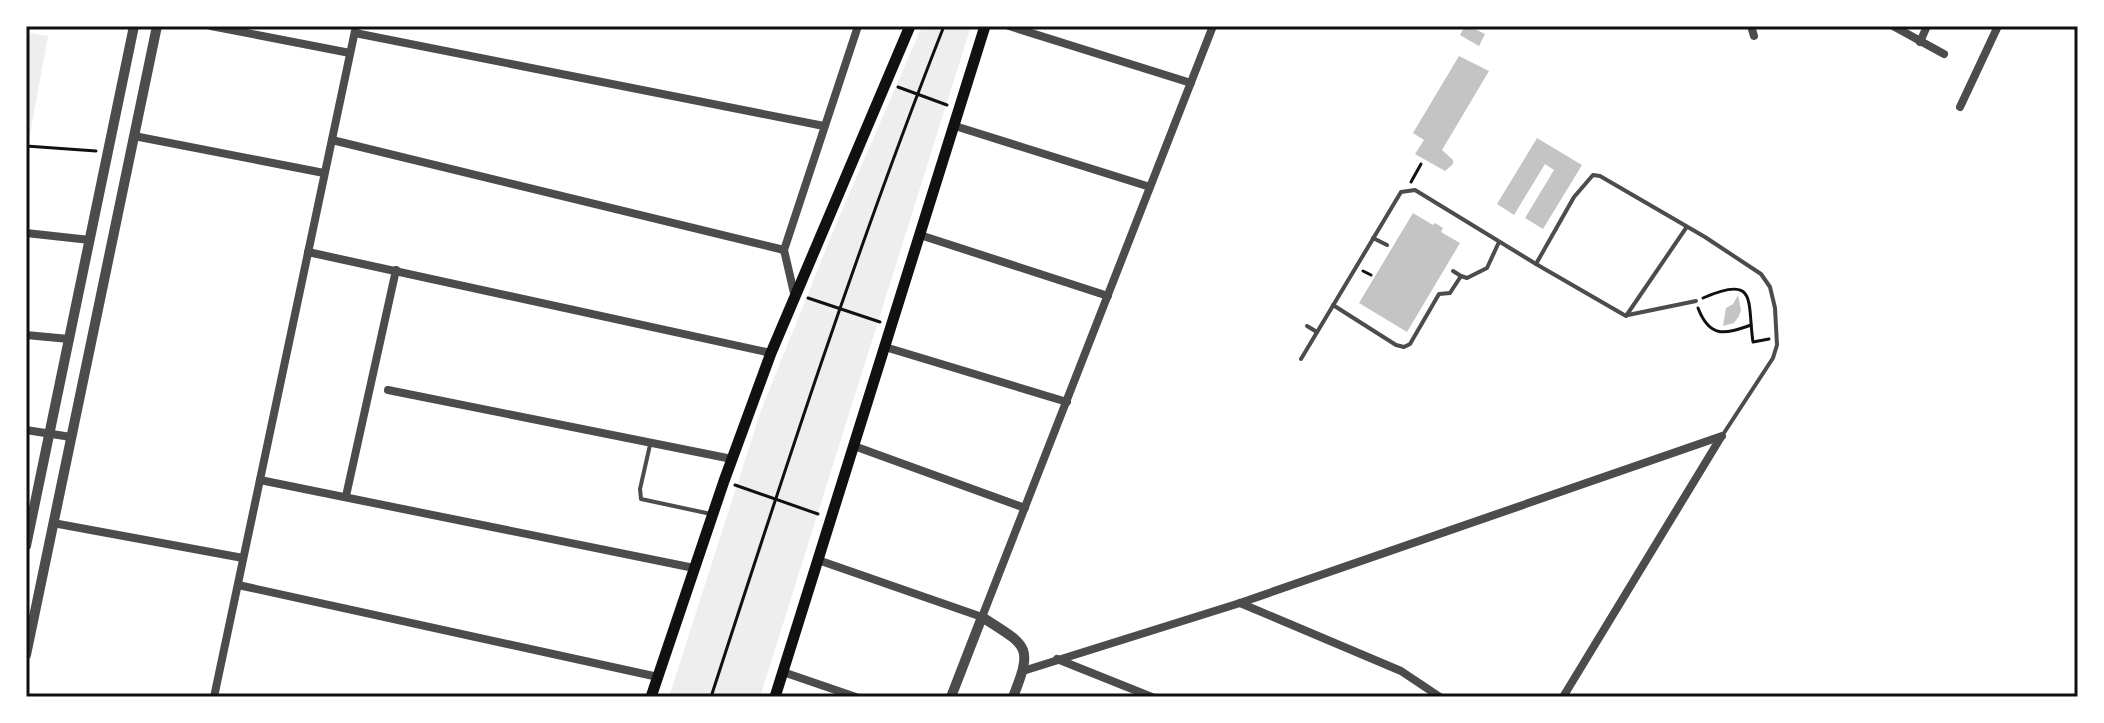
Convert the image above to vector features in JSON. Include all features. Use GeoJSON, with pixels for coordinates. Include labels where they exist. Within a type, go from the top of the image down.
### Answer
{"type":"FeatureCollection","features":[{"type":"Feature","properties":{"kind":"main road"},"geometry":{"type":"LineString","coordinates":[[651,697],[712,514],[794,293],[910,26]]}},
{"type":"Feature","properties":{"kind":"main road"},"geometry":{"type":"LineString","coordinates":[[775,697],[985,26]]}},
{"type":"Feature","properties":{"kind":"street"},"geometry":{"type":"LineString","coordinates":[[26,546],[134,26]]}},
{"type":"Feature","properties":{"kind":"street"},"geometry":{"type":"LineString","coordinates":[[26,655],[157,26]]}},
{"type":"Feature","properties":{"kind":"street"},"geometry":{"type":"LineString","coordinates":[[211,26],[350,53]]}},
{"type":"Feature","properties":{"kind":"street"},"geometry":{"type":"LineString","coordinates":[[794,293],[784,250],[858,26]]}},
{"type":"Feature","properties":{"kind":"street"},"geometry":{"type":"LineString","coordinates":[[1009,26],[1191,83]]}},
{"type":"Feature","properties":{"kind":"street"},"geometry":{"type":"LineString","coordinates":[[951,697],[1213,26]]}},
{"type":"Feature","properties":{"kind":"street"},"geometry":{"type":"LineString","coordinates":[[1751,26],[1754,36]]}},
{"type":"Feature","properties":{"kind":"street"},"geometry":{"type":"LineString","coordinates":[[1893,26],[1944,54]]}},
{"type":"Feature","properties":{"kind":"street"},"geometry":{"type":"LineString","coordinates":[[1920,42],[1927,26]]}},
{"type":"Feature","properties":{"kind":"street"},"geometry":{"type":"LineString","coordinates":[[1960,107],[1998,26]]}},
{"type":"Feature","properties":{"kind":"street"},"geometry":{"type":"LineString","coordinates":[[214,697],[356,30],[824,126]]}},
{"type":"Feature","properties":{"kind":"street"},"geometry":{"type":"LineString","coordinates":[[955,126],[1150,187]]}},
{"type":"Feature","properties":{"kind":"street"},"geometry":{"type":"LineString","coordinates":[[134,136],[324,173]]}},
{"type":"Feature","properties":{"kind":"street"},"geometry":{"type":"LineString","coordinates":[[332,140],[784,250]]}},
{"type":"Feature","properties":{"kind":"street"},"geometry":{"type":"LineString","coordinates":[[26,233],[90,240]]}},
{"type":"Feature","properties":{"kind":"street"},"geometry":{"type":"LineString","coordinates":[[920,235],[1108,296]]}},
{"type":"Feature","properties":{"kind":"street"},"geometry":{"type":"LineString","coordinates":[[308,252],[771,353]]}},
{"type":"Feature","properties":{"kind":"street"},"geometry":{"type":"LineString","coordinates":[[346,496],[396,270]]}},
{"type":"Feature","properties":{"kind":"street"},"geometry":{"type":"LineString","coordinates":[[26,335],[69,339]]}},
{"type":"Feature","properties":{"kind":"street"},"geometry":{"type":"LineString","coordinates":[[885,347],[1067,402]]}},
{"type":"Feature","properties":{"kind":"street"},"geometry":{"type":"LineString","coordinates":[[388,390],[732,459]]}},
{"type":"Feature","properties":{"kind":"street"},"geometry":{"type":"LineString","coordinates":[[26,430],[71,437]]}},
{"type":"Feature","properties":{"kind":"street"},"geometry":{"type":"LineString","coordinates":[[1023,671],[1240,603],[1722,436]]}},
{"type":"Feature","properties":{"kind":"street"},"geometry":{"type":"LineString","coordinates":[[1563,697],[1722,436]]}},
{"type":"Feature","properties":{"kind":"street"},"geometry":{"type":"LineString","coordinates":[[854,446],[1025,508]]}},
{"type":"Feature","properties":{"kind":"street"},"geometry":{"type":"LineString","coordinates":[[260,480],[694,568]]}},
{"type":"Feature","properties":{"kind":"street"},"geometry":{"type":"LineString","coordinates":[[53,523],[243,558]]}},
{"type":"Feature","properties":{"kind":"street"},"geometry":{"type":"LineString","coordinates":[[818,560],[982,617],[1015,638],[1026,655],[1013,697]]}},
{"type":"Feature","properties":{"kind":"street"},"geometry":{"type":"LineString","coordinates":[[238,585],[658,677]]}},
{"type":"Feature","properties":{"kind":"street"},"geometry":{"type":"LineString","coordinates":[[1240,603],[1401,671],[1440,697]]}},
{"type":"Feature","properties":{"kind":"street"},"geometry":{"type":"LineString","coordinates":[[1057,659],[1152,697]]}},
{"type":"Feature","properties":{"kind":"street"},"geometry":{"type":"LineString","coordinates":[[783,672],[856,697]]}},
{"type":"Feature","properties":{"kind":"lane"},"geometry":{"type":"LineString","coordinates":[[1536,264],[1574,197],[1593,175],[1600,176],[1761,274],[1770,287],[1777,345],[1773,358],[1722,436]]}},
{"type":"Feature","properties":{"kind":"lane"},"geometry":{"type":"LineString","coordinates":[[1301,359],[1401,192],[1407,189],[1415,190],[1626,316],[1696,301]]}},
{"type":"Feature","properties":{"kind":"lane"},"geometry":{"type":"LineString","coordinates":[[1626,316],[1686,228]]}},
{"type":"Feature","properties":{"kind":"lane"},"geometry":{"type":"LineString","coordinates":[[1373,238],[1387,245]]}},
{"type":"Feature","properties":{"kind":"lane"},"geometry":{"type":"LineString","coordinates":[[1453,271],[1467,278],[1487,268],[1499,242]]}},
{"type":"Feature","properties":{"kind":"lane"},"geometry":{"type":"LineString","coordinates":[[1333,305],[1404,347],[1410,344],[1439,294],[1450,293],[1461,276]]}},
{"type":"Feature","properties":{"kind":"lane"},"geometry":{"type":"LineString","coordinates":[[1307,326],[1317,332]]}},
{"type":"Feature","properties":{"kind":"lane"},"geometry":{"type":"LineString","coordinates":[[651,442],[640,489],[641,499],[712,514]]}},
{"type":"Feature","properties":{"kind":"path"},"geometry":{"type":"LineString","coordinates":[[711,697],[840,308],[944,26]]}},
{"type":"Feature","properties":{"kind":"path"},"geometry":{"type":"LineString","coordinates":[[886,83],[960,109]]}},
{"type":"Feature","properties":{"kind":"path"},"geometry":{"type":"LineString","coordinates":[[26,146],[108,152]]}},
{"type":"Feature","properties":{"kind":"path"},"geometry":{"type":"LineString","coordinates":[[1407,189],[1421,164]]}},
{"type":"Feature","properties":{"kind":"path"},"geometry":{"type":"LineString","coordinates":[[1751,325],[1727,333],[1714,330],[1699,312],[1696,301],[1726,288],[1743,291],[1750,299],[1753,342],[1777,338]]}},
{"type":"Feature","properties":{"kind":"path"},"geometry":{"type":"LineString","coordinates":[[794,293],[892,326]]}},
{"type":"Feature","properties":{"kind":"path"},"geometry":{"type":"LineString","coordinates":[[724,481],[831,519]]}},
{"type":"Feature","properties":{"kind":"shaded area"},"geometry":{"type":"Polygon","coordinates":[[[922,26],[971,26],[760,697],[669,697],[760,413],[834,229],[922,26]]]}},
{"type":"Feature","properties":{"kind":"shaded area"},"geometry":{"type":"Polygon","coordinates":[[[26,32],[48,36],[26,156],[26,32]]]}},
{"type":"Feature","properties":{"kind":"building"},"geometry":{"type":"Polygon","coordinates":[[[1465,26],[1475,26],[1473,28],[1485,34],[1479,46],[1460,35],[1465,26]]]}},
{"type":"Feature","properties":{"kind":"building"},"geometry":{"type":"Polygon","coordinates":[[[1459,56],[1489,71],[1442,150],[1453,160],[1445,171],[1415,154],[1424,140],[1413,133],[1459,56]]]}},
{"type":"Feature","properties":{"kind":"building"},"geometry":{"type":"Polygon","coordinates":[[[1537,138],[1582,165],[1543,229],[1525,218],[1554,170],[1545,164],[1514,215],[1497,204],[1537,138]]]}},
{"type":"Feature","properties":{"kind":"building"},"geometry":{"type":"Polygon","coordinates":[[[1413,213],[1443,228],[1441,232],[1460,243],[1407,332],[1359,303],[1413,213]]]}},
{"type":"Feature","properties":{"kind":"building"},"geometry":{"type":"Polygon","coordinates":[[[1738,295],[1739,316],[1734,323],[1723,326],[1726,308],[1733,304],[1738,295]]]}}]}
